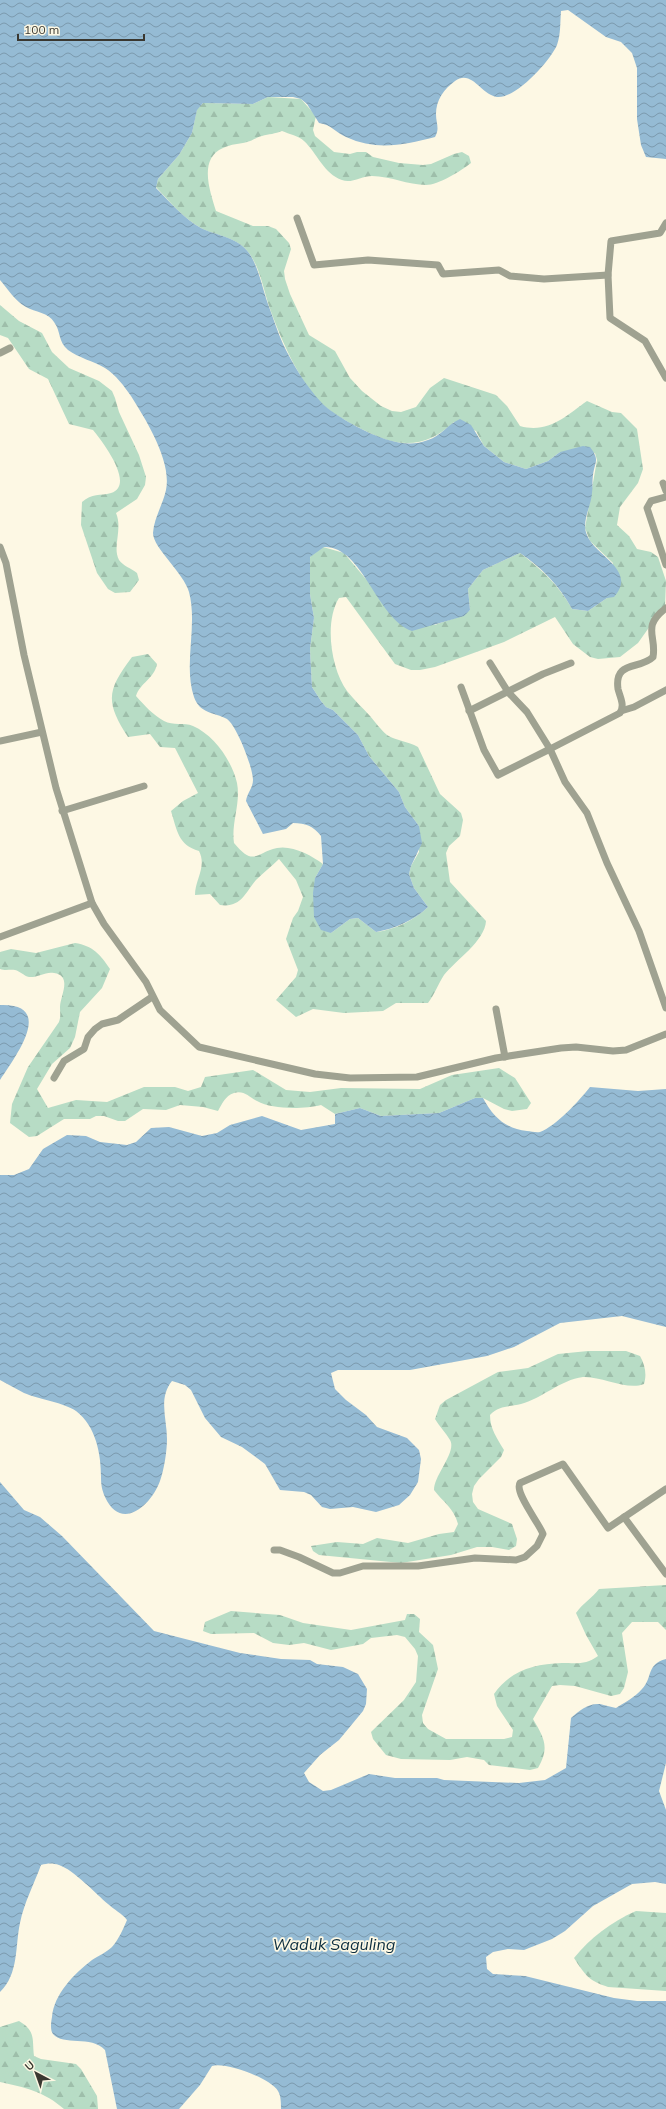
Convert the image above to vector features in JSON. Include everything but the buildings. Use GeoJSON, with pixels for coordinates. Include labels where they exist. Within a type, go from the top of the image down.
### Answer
{"type":"FeatureCollection","features":[{"type":"Feature","properties":{"kind":"street"},"geometry":{"type":"LineString","coordinates":[[297,218],[314,265],[368,260],[438,264],[443,274],[499,270],[510,276],[544,279],[608,275]]}},
{"type":"Feature","properties":{"kind":"street"},"geometry":{"type":"LineString","coordinates":[[666,223],[660,233],[611,241],[608,275],[610,318],[645,342],[666,378]]}},
{"type":"Feature","properties":{"kind":"street"},"geometry":{"type":"LineString","coordinates":[[0,353],[10,348]]}},
{"type":"Feature","properties":{"kind":"street"},"geometry":{"type":"LineString","coordinates":[[663,483],[666,491]]}},
{"type":"Feature","properties":{"kind":"street"},"geometry":{"type":"LineString","coordinates":[[666,497],[651,501],[647,508],[666,565]]}},
{"type":"Feature","properties":{"kind":"street"},"geometry":{"type":"LineString","coordinates":[[0,547],[6,563],[24,655],[62,811],[92,903],[104,924],[146,982],[152,997],[160,1010],[199,1047],[315,1074],[350,1078],[417,1077],[505,1057],[576,1047],[613,1051],[626,1050],[666,1034]]}},
{"type":"Feature","properties":{"kind":"street"},"geometry":{"type":"LineString","coordinates":[[621,711],[623,706],[617,680],[625,667],[650,660],[653,657],[651,628],[656,618],[666,608]]}},
{"type":"Feature","properties":{"kind":"street"},"geometry":{"type":"LineString","coordinates":[[490,663],[508,692],[527,712],[550,749],[565,782],[587,813],[607,863],[639,930],[666,1008]]}},
{"type":"Feature","properties":{"kind":"street"},"geometry":{"type":"LineString","coordinates":[[469,711],[571,664]]}},
{"type":"Feature","properties":{"kind":"street"},"geometry":{"type":"LineString","coordinates":[[461,687],[484,750],[498,775],[617,715],[621,711],[634,707],[666,690]]}},
{"type":"Feature","properties":{"kind":"street"},"geometry":{"type":"LineString","coordinates":[[0,741],[42,732]]}},
{"type":"Feature","properties":{"kind":"street"},"geometry":{"type":"LineString","coordinates":[[62,811],[144,786]]}},
{"type":"Feature","properties":{"kind":"street"},"geometry":{"type":"LineString","coordinates":[[0,937],[92,903]]}},
{"type":"Feature","properties":{"kind":"street"},"geometry":{"type":"LineString","coordinates":[[54,1078],[64,1061],[84,1049],[88,1037],[95,1028],[102,1024],[118,1020],[152,997]]}},
{"type":"Feature","properties":{"kind":"street"},"geometry":{"type":"LineString","coordinates":[[496,1009],[505,1057]]}},
{"type":"Feature","properties":{"kind":"street"},"geometry":{"type":"LineString","coordinates":[[274,1550],[280,1550],[299,1557],[332,1573],[340,1573],[363,1566],[418,1566],[475,1558],[522,1559],[540,1542],[542,1534],[525,1503],[518,1484],[562,1464],[565,1465],[607,1528],[611,1528],[624,1517],[666,1489]]}},
{"type":"Feature","properties":{"kind":"street"},"geometry":{"type":"LineString","coordinates":[[624,1517],[666,1574]]}},
{"type":"Feature","properties":{"kind":"green space"},"geometry":{"type":"Polygon","coordinates":[[[268,97],[301,99],[316,116],[313,130],[315,136],[334,152],[350,154],[366,152],[373,157],[399,163],[423,165],[431,164],[462,152],[469,156],[471,163],[437,183],[426,185],[419,185],[379,176],[345,181],[330,173],[302,139],[282,131],[232,145],[215,153],[208,167],[208,176],[216,211],[253,226],[268,226],[276,229],[289,243],[291,249],[284,271],[285,279],[290,294],[309,335],[335,351],[350,378],[362,391],[381,406],[392,411],[401,412],[416,407],[430,388],[444,378],[496,395],[507,406],[520,426],[530,428],[548,426],[564,418],[587,401],[612,412],[621,413],[637,429],[643,469],[638,483],[620,507],[617,525],[629,536],[637,549],[651,552],[658,557],[666,581],[665,605],[638,643],[620,657],[598,659],[590,657],[573,644],[555,617],[504,642],[435,667],[420,670],[411,670],[395,664],[346,597],[339,598],[334,608],[331,645],[333,658],[341,682],[347,691],[387,735],[394,739],[410,743],[418,747],[440,794],[461,813],[463,820],[460,836],[449,846],[446,853],[450,882],[486,921],[481,936],[444,975],[428,1003],[396,1003],[383,1011],[344,1013],[313,1009],[296,1017],[276,1000],[296,977],[298,970],[286,939],[293,918],[298,911],[303,897],[296,880],[279,859],[256,880],[238,902],[220,905],[210,894],[195,895],[202,862],[201,857],[199,851],[182,841],[171,811],[183,801],[198,793],[175,748],[160,747],[150,734],[128,737],[120,725],[112,704],[114,687],[118,678],[132,657],[148,654],[157,664],[153,674],[136,696],[160,719],[171,723],[186,724],[201,730],[215,742],[221,750],[235,775],[238,790],[233,836],[234,843],[246,855],[255,856],[283,847],[295,849],[313,857],[323,864],[315,878],[331,933],[350,919],[358,918],[376,932],[383,931],[397,927],[411,920],[428,907],[414,888],[409,874],[411,866],[419,852],[419,826],[405,807],[399,792],[369,756],[358,735],[333,710],[326,707],[312,687],[310,649],[314,618],[310,594],[309,560],[312,553],[323,547],[344,553],[365,578],[435,625],[458,617],[470,610],[468,589],[483,570],[520,553],[549,578],[567,600],[572,609],[588,611],[607,598],[613,563],[590,541],[585,528],[597,460],[595,453],[560,452],[548,461],[526,469],[504,462],[484,446],[476,431],[454,422],[437,435],[428,439],[419,442],[400,443],[379,437],[341,418],[322,404],[305,383],[298,371],[279,331],[269,306],[259,272],[249,253],[239,243],[207,231],[189,220],[156,187],[158,179],[179,155],[192,133],[197,109],[203,103],[253,104],[268,97]]]}},
{"type":"Feature","properties":{"kind":"green space"},"geometry":{"type":"Polygon","coordinates":[[[0,305],[19,321],[42,333],[52,352],[69,368],[99,381],[112,391],[119,412],[139,455],[146,477],[145,485],[137,499],[116,513],[118,519],[117,555],[121,562],[137,573],[139,580],[130,592],[115,593],[108,589],[97,573],[81,525],[82,502],[89,497],[111,493],[118,488],[120,481],[119,472],[115,463],[93,430],[69,424],[48,379],[29,369],[8,338],[0,335],[0,305]]]}},
{"type":"Feature","properties":{"kind":"green space"},"geometry":{"type":"Polygon","coordinates":[[[75,943],[87,946],[96,952],[110,969],[102,988],[80,1012],[75,1037],[70,1048],[52,1064],[37,1089],[48,1108],[76,1100],[107,1102],[144,1087],[175,1087],[188,1091],[201,1087],[205,1077],[253,1070],[286,1090],[310,1092],[341,1088],[420,1089],[452,1075],[499,1068],[515,1078],[531,1103],[527,1109],[512,1111],[504,1109],[483,1098],[475,1098],[439,1113],[381,1116],[360,1108],[335,1114],[321,1105],[297,1108],[271,1106],[257,1101],[244,1093],[238,1092],[231,1094],[226,1098],[218,1111],[203,1107],[180,1105],[166,1110],[143,1109],[125,1121],[118,1121],[104,1116],[96,1116],[90,1119],[64,1119],[37,1136],[29,1137],[10,1123],[12,1104],[28,1067],[59,1022],[64,982],[60,975],[54,973],[29,977],[25,976],[19,971],[0,969],[0,952],[11,949],[36,953],[75,943]]]}},
{"type":"Feature","properties":{"kind":"green space"},"geometry":{"type":"Polygon","coordinates":[[[588,1351],[626,1351],[640,1356],[645,1370],[644,1384],[630,1386],[590,1377],[583,1377],[559,1385],[537,1398],[521,1404],[497,1409],[490,1415],[490,1420],[496,1437],[504,1450],[501,1457],[474,1486],[472,1494],[473,1502],[478,1509],[512,1524],[517,1539],[516,1546],[509,1550],[492,1547],[477,1547],[451,1555],[401,1563],[319,1555],[313,1551],[311,1546],[337,1542],[363,1544],[377,1538],[408,1543],[439,1534],[454,1532],[458,1524],[456,1518],[451,1509],[434,1490],[437,1478],[448,1457],[451,1445],[450,1440],[435,1419],[440,1405],[446,1400],[498,1372],[528,1368],[558,1354],[588,1351]]]}},
{"type":"Feature","properties":{"kind":"green space"},"geometry":{"type":"Polygon","coordinates":[[[666,1585],[666,1630],[658,1622],[632,1622],[622,1633],[628,1672],[624,1688],[620,1694],[611,1696],[575,1686],[552,1686],[533,1719],[543,1737],[545,1748],[542,1761],[538,1768],[530,1770],[489,1765],[484,1760],[467,1757],[450,1760],[401,1759],[386,1755],[373,1739],[371,1732],[404,1700],[416,1682],[418,1656],[415,1649],[405,1637],[397,1635],[371,1638],[363,1644],[331,1650],[304,1643],[289,1645],[273,1643],[254,1633],[211,1634],[203,1631],[205,1622],[231,1611],[280,1615],[303,1623],[351,1630],[405,1620],[407,1614],[414,1614],[420,1619],[419,1632],[433,1645],[438,1669],[422,1715],[423,1723],[428,1729],[446,1739],[504,1739],[512,1737],[513,1730],[497,1706],[494,1694],[508,1679],[533,1667],[562,1663],[581,1663],[594,1659],[598,1656],[576,1613],[599,1589],[666,1585]]]}},
{"type":"Feature","properties":{"kind":"green space"},"geometry":{"type":"Polygon","coordinates":[[[636,1911],[666,1913],[666,1991],[608,1987],[602,1985],[588,1977],[574,1958],[602,1931],[618,1920],[636,1911]]]}},
{"type":"Feature","properties":{"kind":"green space"},"geometry":{"type":"Polygon","coordinates":[[[19,2021],[31,2032],[34,2056],[41,2059],[76,2064],[81,2069],[97,2096],[98,2109],[64,2109],[42,2094],[26,2088],[0,2082],[0,2027],[19,2021]]]}},
{"type":"Feature","properties":{"kind":"water"},"geometry":{"type":"Polygon","coordinates":[[[0,0],[666,0],[666,159],[646,157],[641,145],[637,119],[637,68],[632,53],[621,42],[606,37],[568,10],[561,11],[559,37],[553,52],[532,78],[513,92],[505,96],[497,97],[486,92],[472,80],[466,78],[461,78],[455,81],[447,88],[441,95],[437,104],[436,114],[438,128],[435,137],[390,145],[368,144],[357,141],[342,135],[327,125],[319,123],[307,104],[301,99],[293,97],[268,97],[253,104],[203,103],[197,110],[192,133],[179,155],[158,179],[156,188],[189,220],[207,231],[239,243],[249,253],[258,271],[279,334],[291,359],[315,396],[337,415],[372,434],[399,443],[421,442],[433,438],[460,419],[471,425],[484,446],[504,462],[526,469],[548,461],[560,452],[583,446],[590,447],[596,458],[585,530],[591,543],[618,571],[621,579],[620,587],[614,597],[607,598],[588,611],[572,609],[556,585],[536,565],[520,553],[483,570],[468,589],[470,610],[464,616],[412,631],[399,624],[359,570],[349,558],[338,550],[324,547],[310,557],[310,594],[314,618],[310,649],[312,687],[326,707],[333,710],[358,735],[369,756],[399,792],[405,807],[419,826],[422,843],[411,866],[409,874],[414,888],[428,907],[417,916],[404,923],[390,929],[376,932],[358,918],[350,919],[331,933],[321,930],[314,917],[313,893],[315,878],[323,864],[321,836],[312,827],[298,823],[293,823],[286,829],[263,834],[246,801],[253,780],[250,766],[240,738],[227,719],[204,710],[200,707],[194,697],[190,671],[192,618],[189,592],[181,577],[158,546],[154,539],[153,533],[155,522],[166,490],[167,479],[162,454],[156,441],[131,396],[116,377],[105,368],[68,350],[63,344],[56,325],[52,319],[22,304],[0,280],[0,0]]]}},
{"type":"Feature","properties":{"kind":"water"},"geometry":{"type":"Polygon","coordinates":[[[0,1005],[17,1007],[26,1013],[29,1022],[27,1034],[21,1046],[0,1080],[0,1005]]]}},
{"type":"Feature","properties":{"kind":"water"},"geometry":{"type":"Polygon","coordinates":[[[590,1087],[638,1091],[666,1089],[666,1327],[622,1316],[560,1323],[514,1347],[487,1356],[410,1370],[338,1370],[331,1373],[335,1389],[346,1400],[366,1415],[377,1427],[407,1438],[419,1450],[421,1459],[418,1482],[410,1495],[399,1505],[376,1512],[353,1507],[330,1509],[322,1507],[311,1495],[304,1492],[280,1490],[265,1464],[242,1447],[221,1437],[205,1418],[191,1390],[185,1385],[172,1381],[165,1394],[164,1402],[167,1444],[160,1481],[150,1499],[143,1506],[135,1512],[127,1514],[119,1513],[112,1507],[105,1497],[101,1485],[100,1459],[96,1441],[93,1432],[83,1417],[71,1408],[24,1393],[0,1380],[0,1175],[14,1175],[29,1169],[43,1149],[67,1135],[86,1136],[100,1142],[127,1145],[136,1142],[151,1128],[169,1127],[202,1136],[217,1133],[230,1125],[262,1116],[301,1130],[335,1124],[335,1114],[360,1108],[381,1116],[439,1113],[475,1098],[483,1098],[491,1111],[506,1125],[519,1130],[540,1132],[560,1119],[574,1106],[590,1087]]]}},
{"type":"Feature","properties":{"kind":"water","name":"Waduk Saguling"},"geometry":{"type":"Polygon","coordinates":[[[0,1482],[24,1510],[40,1517],[62,1536],[154,1631],[240,1653],[281,1659],[310,1660],[317,1664],[343,1667],[358,1674],[367,1689],[366,1704],[363,1711],[339,1740],[320,1755],[304,1773],[309,1782],[323,1791],[331,1790],[369,1774],[395,1778],[437,1778],[444,1780],[519,1783],[545,1780],[566,1768],[571,1718],[588,1706],[596,1704],[616,1708],[639,1692],[648,1680],[655,1664],[666,1659],[666,1763],[659,1791],[666,1810],[666,1884],[655,1882],[632,1884],[593,1906],[565,1931],[552,1939],[524,1950],[508,1949],[493,1952],[486,1957],[487,1969],[493,1974],[525,1976],[614,1998],[637,2001],[666,2001],[666,2109],[281,2109],[280,2095],[278,2091],[266,2081],[247,2072],[219,2065],[212,2066],[200,2085],[179,2109],[117,2109],[105,2050],[99,2045],[92,2043],[58,2038],[52,2032],[51,2024],[57,2000],[66,1985],[92,1960],[112,1947],[119,1937],[127,1920],[120,1913],[78,1877],[65,1868],[53,1864],[41,1865],[22,1916],[18,1932],[13,1968],[6,1985],[0,1992],[0,1482]]]}}]}
